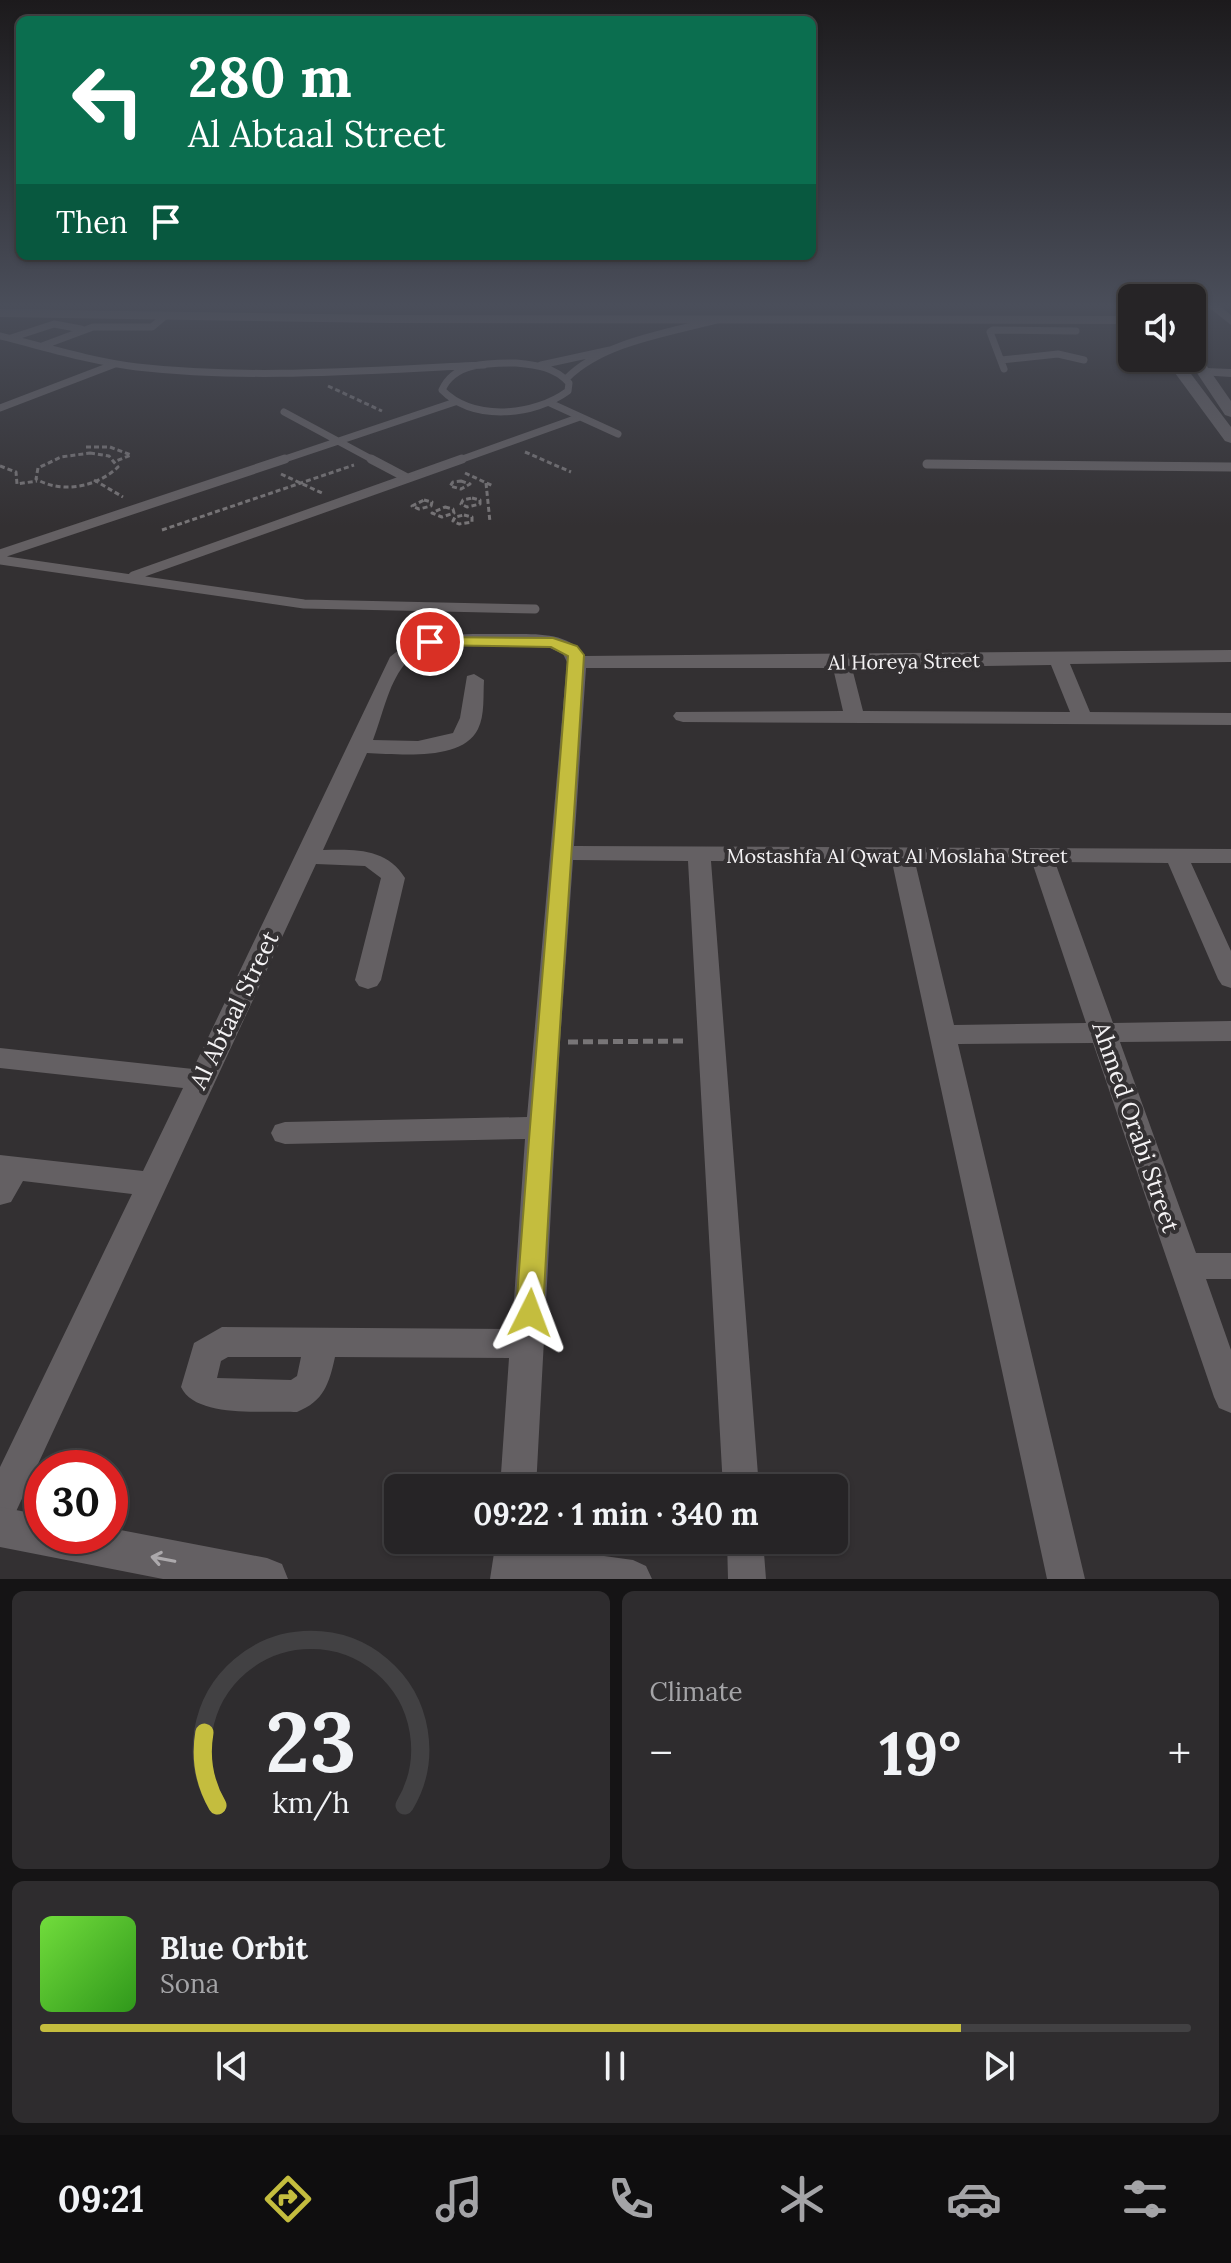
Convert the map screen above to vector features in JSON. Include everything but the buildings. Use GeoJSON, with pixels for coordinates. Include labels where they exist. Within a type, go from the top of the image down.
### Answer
{"type":"FeatureCollection","features":[{"type":"Feature","properties":{"kind":"street"},"geometry":{"type":"LineString","coordinates":[[1187,379],[1231,438]]}},
{"type":"Feature","properties":{"kind":"street"},"geometry":{"type":"LineString","coordinates":[[1209,379],[1226,406]]}},
{"type":"Feature","properties":{"kind":"street"},"geometry":{"type":"LineString","coordinates":[[1202,399],[1226,406]]}},
{"type":"Feature","properties":{"kind":"street"},"geometry":{"type":"LineString","coordinates":[[409,649],[430,642],[553,642],[571,650],[577,662],[546,1042],[519,1474]]}},
{"type":"Feature","properties":{"kind":"street","name":"Al Abtaal Street"},"geometry":{"type":"LineString","coordinates":[[0,1506],[360,746],[397,661],[409,649]]}},
{"type":"Feature","properties":{"kind":"street","name":"Al Horeya Street"},"geometry":{"type":"LineString","coordinates":[[577,662],[841,662],[1231,656]]}},
{"type":"Feature","properties":{"kind":"street"},"geometry":{"type":"LineString","coordinates":[[1058,659],[1082,717]]}},
{"type":"Feature","properties":{"kind":"street"},"geometry":{"type":"LineString","coordinates":[[841,662],[855,718]]}},
{"type":"Feature","properties":{"kind":"street"},"geometry":{"type":"LineString","coordinates":[[360,746],[435,747],[458,740],[469,726],[474,680]]}},
{"type":"Feature","properties":{"kind":"street"},"geometry":{"type":"LineString","coordinates":[[683,716],[1231,719]]}},
{"type":"Feature","properties":{"kind":"street","name":"Mostashfa Al Qwat Al Moslaha Street"},"geometry":{"type":"LineString","coordinates":[[563,853],[1231,856]]}},
{"type":"Feature","properties":{"kind":"street"},"geometry":{"type":"LineString","coordinates":[[699,854],[740,1474]]}},
{"type":"Feature","properties":{"kind":"street"},"geometry":{"type":"LineString","coordinates":[[902,855],[1066,1579]]}},
{"type":"Feature","properties":{"kind":"street","name":"Ahmed Orabi Street"},"geometry":{"type":"LineString","coordinates":[[1041,856],[1231,1397]]}},
{"type":"Feature","properties":{"kind":"street"},"geometry":{"type":"LineString","coordinates":[[307,857],[373,861],[384,864],[391,871],[393,878],[368,980]]}},
{"type":"Feature","properties":{"kind":"street"},"geometry":{"type":"LineString","coordinates":[[1177,857],[1231,979]]}},
{"type":"Feature","properties":{"kind":"street"},"geometry":{"type":"LineString","coordinates":[[941,1035],[1231,1031]]}},
{"type":"Feature","properties":{"kind":"street"},"geometry":{"type":"LineString","coordinates":[[0,1058],[200,1080]]}},
{"type":"Feature","properties":{"kind":"street"},"geometry":{"type":"LineString","coordinates":[[285,1133],[541,1128]]}},
{"type":"Feature","properties":{"kind":"street"},"geometry":{"type":"LineString","coordinates":[[5,1176],[151,1184]]}},
{"type":"Feature","properties":{"kind":"street"},"geometry":{"type":"LineString","coordinates":[[1185,1266],[1231,1266]]}},
{"type":"Feature","properties":{"kind":"street"},"geometry":{"type":"LineString","coordinates":[[321,1343],[528,1344]]}},
{"type":"Feature","properties":{"kind":"street"},"geometry":{"type":"LineString","coordinates":[[0,1527],[24,1532]]}},
{"type":"Feature","properties":{"kind":"street"},"geometry":{"type":"LineString","coordinates":[[128,1552],[267,1579]]}},
{"type":"Feature","properties":{"kind":"street"},"geometry":{"type":"LineString","coordinates":[[746,1554],[747,1579]]}},
{"type":"Feature","properties":{"kind":"street"},"geometry":{"type":"LineString","coordinates":[[512,1560],[633,1579]]}},
{"type":"Feature","properties":{"kind":"lane"},"geometry":{"type":"LineString","coordinates":[[0,408],[77,379]]}},
{"type":"Feature","properties":{"kind":"lane"},"geometry":{"type":"LineString","coordinates":[[449,379],[442,390],[455,402],[495,411],[550,403],[568,391],[567,379]]}},
{"type":"Feature","properties":{"kind":"lane"},"geometry":{"type":"LineString","coordinates":[[0,554],[455,402]]}},
{"type":"Feature","properties":{"kind":"lane"},"geometry":{"type":"LineString","coordinates":[[550,403],[618,434]]}},
{"type":"Feature","properties":{"kind":"lane"},"geometry":{"type":"LineString","coordinates":[[284,412],[407,478]]}},
{"type":"Feature","properties":{"kind":"lane"},"geometry":{"type":"LineString","coordinates":[[128,578],[580,417]]}},
{"type":"Feature","properties":{"kind":"lane"},"geometry":{"type":"LineString","coordinates":[[927,464],[1231,467]]}},
{"type":"Feature","properties":{"kind":"lane"},"geometry":{"type":"LineString","coordinates":[[0,560],[304,604],[535,609]]}},
{"type":"Feature","properties":{"kind":"lane"},"geometry":{"type":"LineString","coordinates":[[409,649],[426,607]]}},
{"type":"Feature","properties":{"kind":"path"},"geometry":{"type":"LineString","coordinates":[[311,379],[401,420]]}},
{"type":"Feature","properties":{"kind":"path"},"geometry":{"type":"LineString","coordinates":[[505,443],[571,472]]}},
{"type":"Feature","properties":{"kind":"path"},"geometry":{"type":"LineString","coordinates":[[38,481],[35,475],[38,468],[61,457],[90,453],[116,461],[131,455],[116,448],[86,447]]}},
{"type":"Feature","properties":{"kind":"path"},"geometry":{"type":"LineString","coordinates":[[162,530],[371,459]]}},
{"type":"Feature","properties":{"kind":"path"},"geometry":{"type":"LineString","coordinates":[[0,466],[16,472],[17,484],[38,481],[59,488],[115,472],[119,464],[116,461]]}},
{"type":"Feature","properties":{"kind":"path"},"geometry":{"type":"LineString","coordinates":[[263,466],[341,502]]}},
{"type":"Feature","properties":{"kind":"path"},"geometry":{"type":"LineString","coordinates":[[459,470],[493,486]]}},
{"type":"Feature","properties":{"kind":"path"},"geometry":{"type":"LineString","coordinates":[[94,480],[139,507]]}},
{"type":"Feature","properties":{"kind":"path"},"geometry":{"type":"LineString","coordinates":[[486,483],[490,522]]}},
{"type":"Feature","properties":{"kind":"path"},"geometry":{"type":"LineString","coordinates":[[469,486],[472,498]]}},
{"type":"Feature","properties":{"kind":"path"},"geometry":{"type":"LineString","coordinates":[[481,502],[472,507],[461,504],[463,500],[472,498],[488,502]]}},
{"type":"Feature","properties":{"kind":"path"},"geometry":{"type":"LineString","coordinates":[[472,507],[472,517],[469,523],[459,524],[453,521],[453,516],[453,509],[434,508],[434,515],[453,516],[472,517]]}},
{"type":"Feature","properties":{"kind":"path"},"geometry":{"type":"LineString","coordinates":[[546,1042],[711,1041]]}},
{"type":"Feature","properties":{"kind":"route"},"geometry":{"type":"LineString","coordinates":[[430,642],[553,642],[576,655],[546,1042],[530,1313]]}}]}
